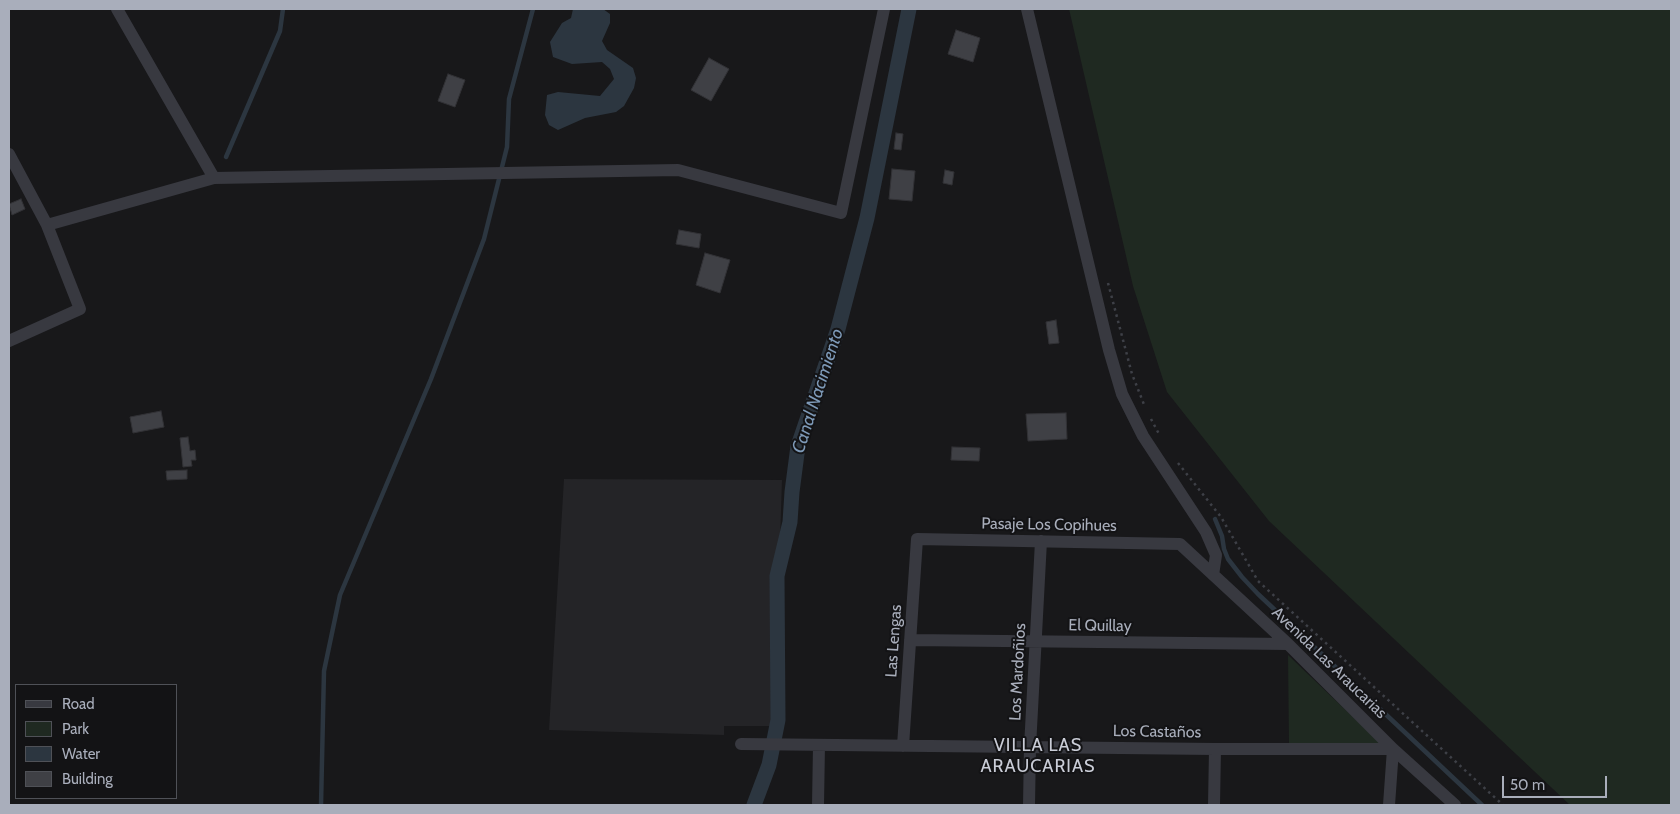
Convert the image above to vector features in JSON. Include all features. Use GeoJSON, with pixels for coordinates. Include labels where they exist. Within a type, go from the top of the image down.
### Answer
{"type":"FeatureCollection","features":[{"type":"Feature","properties":{"kind":"street"},"geometry":{"type":"LineString","coordinates":[[117,9],[214,178]]}},
{"type":"Feature","properties":{"kind":"street"},"geometry":{"type":"LineString","coordinates":[[47,225],[214,178],[678,170],[841,213],[884,9]]}},
{"type":"Feature","properties":{"kind":"street"},"geometry":{"type":"LineString","coordinates":[[1027,9],[1109,350],[1122,394],[1143,436],[1206,532],[1216,555],[1213,575]]}},
{"type":"Feature","properties":{"kind":"street"},"geometry":{"type":"LineString","coordinates":[[9,154],[47,225],[80,310],[9,340]]}},
{"type":"Feature","properties":{"kind":"street","name":"Pasaje Los Copihues"},"geometry":{"type":"LineString","coordinates":[[917,539],[1180,544]]}},
{"type":"Feature","properties":{"kind":"street","name":"Las Lengas"},"geometry":{"type":"LineString","coordinates":[[903,746],[917,539]]}},
{"type":"Feature","properties":{"kind":"street","name":"Los Mardoñios"},"geometry":{"type":"LineString","coordinates":[[1029,805],[1030,747],[1041,541]]}},
{"type":"Feature","properties":{"kind":"street","name":"Avenida Las Araucarias"},"geometry":{"type":"LineString","coordinates":[[1180,544],[1288,644],[1393,749],[1455,805]]}},
{"type":"Feature","properties":{"kind":"street","name":"El Quillay"},"geometry":{"type":"LineString","coordinates":[[910,640],[1288,644]]}},
{"type":"Feature","properties":{"kind":"street","name":"Los Castaños"},"geometry":{"type":"LineString","coordinates":[[741,744],[1393,749]]}},
{"type":"Feature","properties":{"kind":"street"},"geometry":{"type":"LineString","coordinates":[[818,805],[819,745]]}},
{"type":"Feature","properties":{"kind":"street"},"geometry":{"type":"LineString","coordinates":[[1214,805],[1215,749]]}},
{"type":"Feature","properties":{"kind":"street"},"geometry":{"type":"LineString","coordinates":[[1389,805],[1393,749]]}},
{"type":"Feature","properties":{"kind":"path"},"geometry":{"type":"LineString","coordinates":[[1108,283],[1132,374],[1145,409]]}},
{"type":"Feature","properties":{"kind":"path"},"geometry":{"type":"LineString","coordinates":[[1150,417],[1163,441]]}},
{"type":"Feature","properties":{"kind":"path"},"geometry":{"type":"LineString","coordinates":[[1176,460],[1221,517],[1258,581],[1503,805]]}},
{"type":"Feature","properties":{"kind":"shaded area"},"geometry":{"type":"Polygon","coordinates":[[[564,479],[782,480],[774,726],[724,726],[724,735],[549,730],[564,479]]]}},
{"type":"Feature","properties":{"kind":"green space"},"geometry":{"type":"Polygon","coordinates":[[[1069,9],[1671,9],[1671,805],[1570,805],[1269,521],[1167,392],[1133,286],[1069,9]]]}},
{"type":"Feature","properties":{"kind":"green space"},"geometry":{"type":"Polygon","coordinates":[[[1288,655],[1380,743],[1289,743],[1288,655]]]}},
{"type":"Feature","properties":{"kind":"water"},"geometry":{"type":"Polygon","coordinates":[[[573,9],[603,9],[610,14],[610,23],[602,41],[607,50],[633,68],[636,78],[634,88],[624,106],[616,112],[585,118],[558,130],[549,125],[545,115],[547,95],[558,92],[600,96],[614,79],[610,69],[602,62],[572,64],[553,57],[550,42],[562,23],[571,18],[573,9]]]}},
{"type":"Feature","properties":{"kind":"building"},"geometry":{"type":"Polygon","coordinates":[[[956,30],[980,38],[973,62],[948,54],[956,30]]]}},
{"type":"Feature","properties":{"kind":"building"},"geometry":{"type":"Polygon","coordinates":[[[709,58],[729,69],[711,101],[691,90],[709,58]]]}},
{"type":"Feature","properties":{"kind":"building"},"geometry":{"type":"Polygon","coordinates":[[[448,74],[465,80],[455,107],[438,101],[448,74]]]}},
{"type":"Feature","properties":{"kind":"building"},"geometry":{"type":"Polygon","coordinates":[[[896,133],[903,134],[901,150],[894,149],[896,133]]]}},
{"type":"Feature","properties":{"kind":"building"},"geometry":{"type":"Polygon","coordinates":[[[892,169],[915,171],[912,201],[889,199],[892,169]]]}},
{"type":"Feature","properties":{"kind":"building"},"geometry":{"type":"Polygon","coordinates":[[[945,170],[954,172],[952,185],[943,183],[945,170]]]}},
{"type":"Feature","properties":{"kind":"building"},"geometry":{"type":"Polygon","coordinates":[[[21,199],[25,209],[12,215],[9,204],[21,199]]]}},
{"type":"Feature","properties":{"kind":"building"},"geometry":{"type":"Polygon","coordinates":[[[679,230],[701,234],[699,248],[676,244],[679,230]]]}},
{"type":"Feature","properties":{"kind":"building"},"geometry":{"type":"Polygon","coordinates":[[[705,253],[730,260],[720,293],[696,285],[705,253]]]}},
{"type":"Feature","properties":{"kind":"building"},"geometry":{"type":"Polygon","coordinates":[[[1056,320],[1059,343],[1049,344],[1046,322],[1056,320]]]}},
{"type":"Feature","properties":{"kind":"building"},"geometry":{"type":"Polygon","coordinates":[[[161,411],[164,427],[133,433],[130,417],[161,411]]]}},
{"type":"Feature","properties":{"kind":"building"},"geometry":{"type":"Polygon","coordinates":[[[1066,413],[1067,439],[1028,441],[1026,414],[1066,413]]]}},
{"type":"Feature","properties":{"kind":"building"},"geometry":{"type":"Polygon","coordinates":[[[188,437],[190,451],[195,450],[196,460],[191,460],[192,466],[183,467],[180,438],[188,437]]]}},
{"type":"Feature","properties":{"kind":"building"},"geometry":{"type":"Polygon","coordinates":[[[952,447],[980,448],[979,461],[951,460],[952,447]]]}},
{"type":"Feature","properties":{"kind":"building"},"geometry":{"type":"Polygon","coordinates":[[[187,470],[187,479],[167,480],[166,471],[187,470]]]}},
{"type":"Feature","properties":{"kind":"waterway"},"geometry":{"type":"LineString","coordinates":[[226,157],[280,31],[283,9]]}},
{"type":"Feature","properties":{"kind":"waterway"},"geometry":{"type":"LineString","coordinates":[[321,805],[324,671],[340,595],[431,379],[484,239],[507,147],[509,99],[533,9]]}},
{"type":"Feature","properties":{"kind":"waterway","name":"Canal Nacimiento"},"geometry":{"type":"LineString","coordinates":[[754,805],[769,765],[778,720],[777,576],[790,522],[798,446],[838,329],[867,218],[909,9]]}},
{"type":"Feature","properties":{"kind":"waterway"},"geometry":{"type":"LineString","coordinates":[[1215,519],[1228,559],[1242,577],[1482,805]]}},
{"type":"Feature","properties":{"kind":"district","name":"VILLA LAS ARAUCARIAS"},"geometry":{"type":"Point","coordinates":[1038,756]}}]}
